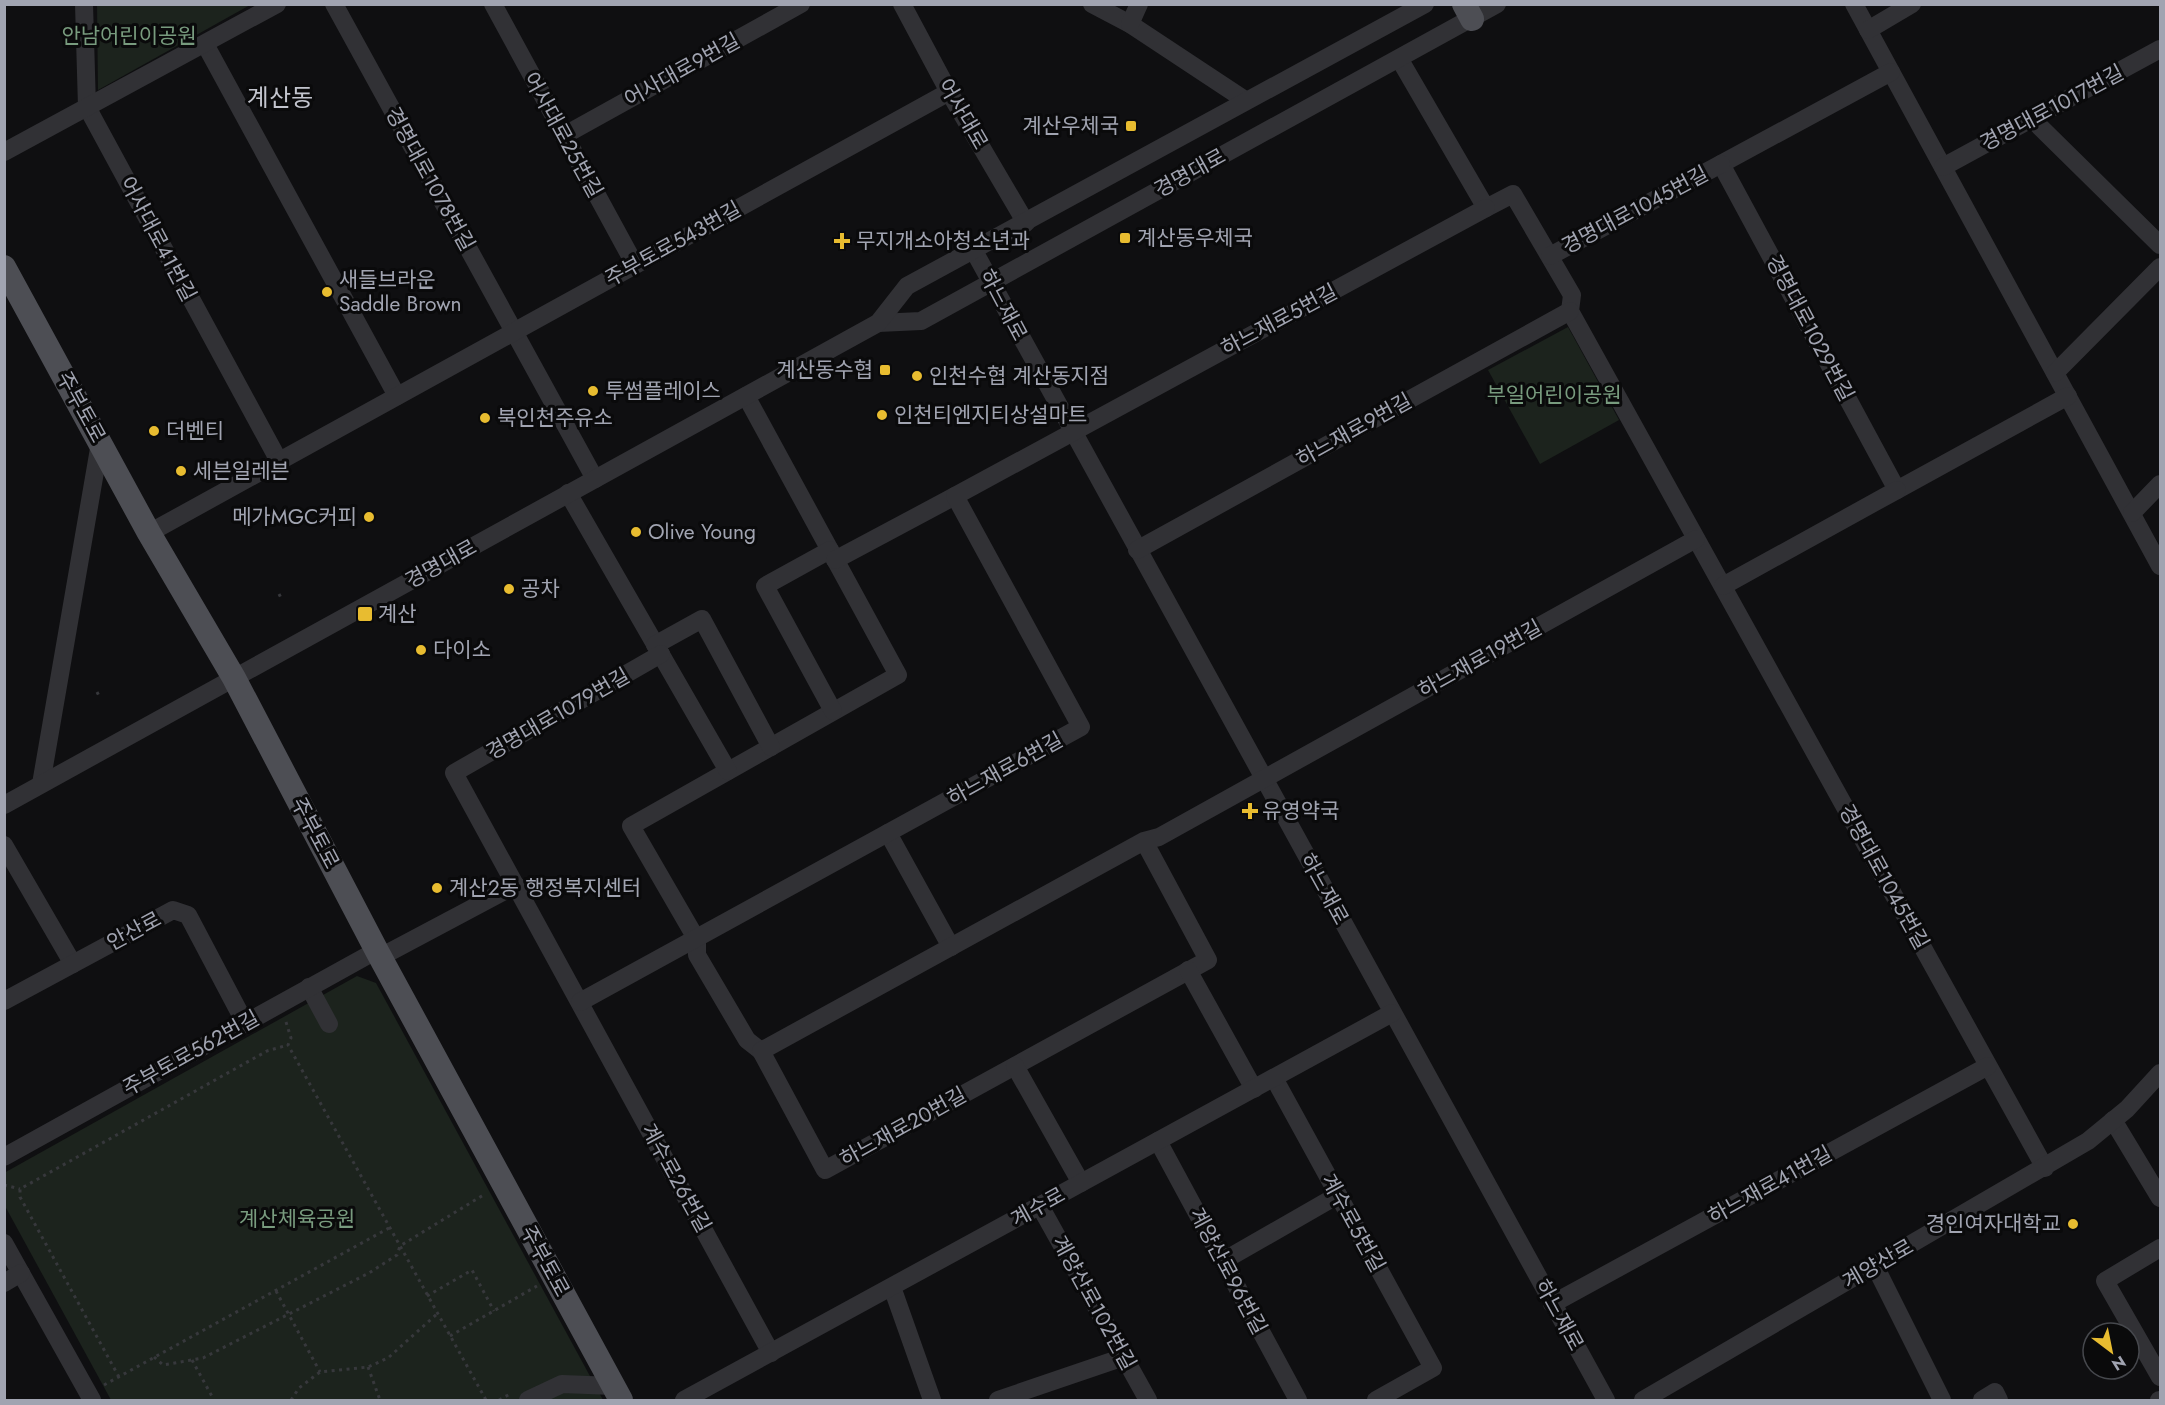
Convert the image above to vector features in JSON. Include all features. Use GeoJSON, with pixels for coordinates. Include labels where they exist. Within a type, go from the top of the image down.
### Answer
{"type":"FeatureCollection","features":[{"type":"Feature","properties":{"kind":"main road","name":"주부토로"},"geometry":{"type":"LineString","coordinates":[[4,267],[149,533],[234,678],[378,953],[617,1393]]}},
{"type":"Feature","properties":{"kind":"street","name":"어사대로41번길"},"geometry":{"type":"LineString","coordinates":[[84,4],[87,107],[279,461]]}},
{"type":"Feature","properties":{"kind":"street"},"geometry":{"type":"LineString","coordinates":[[4,152],[277,4]]}},
{"type":"Feature","properties":{"kind":"street","name":"경명대로1078번길"},"geometry":{"type":"LineString","coordinates":[[334,4],[595,479]]}},
{"type":"Feature","properties":{"kind":"street","name":"어사대로25번길"},"geometry":{"type":"LineString","coordinates":[[493,4],[635,265]]}},
{"type":"Feature","properties":{"kind":"street","name":"어사대로9번길"},"geometry":{"type":"LineString","coordinates":[[563,136],[801,4]]}},
{"type":"Feature","properties":{"kind":"street","name":"어사대로"},"geometry":{"type":"LineString","coordinates":[[902,4],[949,92],[1026,222]]}},
{"type":"Feature","properties":{"kind":"street"},"geometry":{"type":"LineString","coordinates":[[1092,4],[1130,24],[1245,100]]}},
{"type":"Feature","properties":{"kind":"street"},"geometry":{"type":"LineString","coordinates":[[1130,24],[1139,4]]}},
{"type":"Feature","properties":{"kind":"street","name":"경명대로"},"geometry":{"type":"LineString","coordinates":[[4,805],[878,323],[907,286],[1245,100],[1382,30],[1425,4]]}},
{"type":"Feature","properties":{"kind":"street","name":"경명대로"},"geometry":{"type":"LineString","coordinates":[[878,323],[921,321],[1400,60],[1468,12],[1497,4]]}},
{"type":"Feature","properties":{"kind":"street"},"geometry":{"type":"LineString","coordinates":[[1854,4],[2160,566]]}},
{"type":"Feature","properties":{"kind":"street"},"geometry":{"type":"LineString","coordinates":[[1868,30],[1912,4]]}},
{"type":"Feature","properties":{"kind":"street"},"geometry":{"type":"LineString","coordinates":[[205,44],[397,396]]}},
{"type":"Feature","properties":{"kind":"street","name":"경명대로1017번길"},"geometry":{"type":"LineString","coordinates":[[1942,167],[2160,49]]}},
{"type":"Feature","properties":{"kind":"street"},"geometry":{"type":"LineString","coordinates":[[1400,60],[1486,208]]}},
{"type":"Feature","properties":{"kind":"street"},"geometry":{"type":"LineString","coordinates":[[1721,164],[1891,72]]}},
{"type":"Feature","properties":{"kind":"street","name":"주부토로543번길"},"geometry":{"type":"LineString","coordinates":[[149,533],[949,92]]}},
{"type":"Feature","properties":{"kind":"street"},"geometry":{"type":"LineString","coordinates":[[2032,118],[2160,245]]}},
{"type":"Feature","properties":{"kind":"street","name":"경명대로1045번길"},"geometry":{"type":"LineString","coordinates":[[1550,256],[1721,164]]}},
{"type":"Feature","properties":{"kind":"street","name":"경명대로1029번길"},"geometry":{"type":"LineString","coordinates":[[1721,164],[1897,490]]}},
{"type":"Feature","properties":{"kind":"street","name":"경명대로1045번길"},"geometry":{"type":"LineString","coordinates":[[1486,208],[1514,194],[1572,295],[1570,311],[2045,1168]]}},
{"type":"Feature","properties":{"kind":"street","name":"하느재로5번길"},"geometry":{"type":"LineString","coordinates":[[1072,432],[1486,208]]}},
{"type":"Feature","properties":{"kind":"street","name":"하느재로"},"geometry":{"type":"LineString","coordinates":[[974,251],[1606,1401]]}},
{"type":"Feature","properties":{"kind":"street"},"geometry":{"type":"LineString","coordinates":[[2055,373],[2160,267]]}},
{"type":"Feature","properties":{"kind":"street","name":"하느재로9번길"},"geometry":{"type":"LineString","coordinates":[[1137,550],[1570,311]]}},
{"type":"Feature","properties":{"kind":"street"},"geometry":{"type":"LineString","coordinates":[[746,396],[898,675],[631,826],[697,940],[697,955],[747,1040],[761,1051],[1144,841],[1159,837],[1264,779]]}},
{"type":"Feature","properties":{"kind":"street"},"geometry":{"type":"LineString","coordinates":[[1723,586],[2068,396]]}},
{"type":"Feature","properties":{"kind":"street"},"geometry":{"type":"LineString","coordinates":[[833,711],[765,586],[955,495],[1072,432]]}},
{"type":"Feature","properties":{"kind":"street"},"geometry":{"type":"LineString","coordinates":[[41,784],[100,443]]}},
{"type":"Feature","properties":{"kind":"street"},"geometry":{"type":"LineString","coordinates":[[2132,513],[2160,484]]}},
{"type":"Feature","properties":{"kind":"street"},"geometry":{"type":"LineString","coordinates":[[568,494],[728,771]]}},
{"type":"Feature","properties":{"kind":"street","name":"하느재로6번길"},"geometry":{"type":"LineString","coordinates":[[580,1002],[697,940],[1081,727],[955,495]]}},
{"type":"Feature","properties":{"kind":"street","name":"하느재로19번길"},"geometry":{"type":"LineString","coordinates":[[1264,779],[1696,539]]}},
{"type":"Feature","properties":{"kind":"street","name":"경명대로1079번길"},"geometry":{"type":"LineString","coordinates":[[454,773],[658,650],[702,619],[771,747]]}},
{"type":"Feature","properties":{"kind":"street","name":"계수로26번길"},"geometry":{"type":"LineString","coordinates":[[454,773],[771,1353]]}},
{"type":"Feature","properties":{"kind":"street"},"geometry":{"type":"LineString","coordinates":[[888,833],[951,946]]}},
{"type":"Feature","properties":{"kind":"street","name":"하느재로20번길"},"geometry":{"type":"LineString","coordinates":[[761,1051],[825,1170],[1015,1066],[1208,960],[1144,841]]}},
{"type":"Feature","properties":{"kind":"street"},"geometry":{"type":"LineString","coordinates":[[4,845],[73,964]]}},
{"type":"Feature","properties":{"kind":"street","name":"주부토로562번길"},"geometry":{"type":"LineString","coordinates":[[4,1157],[372,953],[386,954],[516,885]]}},
{"type":"Feature","properties":{"kind":"street","name":"안산로"},"geometry":{"type":"LineString","coordinates":[[4,1001],[173,910],[188,915],[245,1023]]}},
{"type":"Feature","properties":{"kind":"street"},"geometry":{"type":"LineString","coordinates":[[1188,970],[1254,1089]]}},
{"type":"Feature","properties":{"kind":"street"},"geometry":{"type":"LineString","coordinates":[[309,987],[329,1024]]}},
{"type":"Feature","properties":{"kind":"street","name":"계수로"},"geometry":{"type":"LineString","coordinates":[[684,1401],[1392,1013]]}},
{"type":"Feature","properties":{"kind":"street"},"geometry":{"type":"LineString","coordinates":[[1015,1066],[1081,1183]]}},
{"type":"Feature","properties":{"kind":"street","name":"하느재로41번길"},"geometry":{"type":"LineString","coordinates":[[1552,1304],[1988,1066]]}},
{"type":"Feature","properties":{"kind":"street","name":"계양산로"},"geometry":{"type":"LineString","coordinates":[[1643,1401],[2088,1141],[2113,1120],[2160,1073]]}},
{"type":"Feature","properties":{"kind":"street","name":"계수로5번길"},"geometry":{"type":"LineString","coordinates":[[1274,1078],[1433,1368],[1376,1401]]}},
{"type":"Feature","properties":{"kind":"street"},"geometry":{"type":"LineString","coordinates":[[2113,1120],[2160,1198]]}},
{"type":"Feature","properties":{"kind":"street","name":"계양산로96번길"},"geometry":{"type":"LineString","coordinates":[[1158,1141],[1298,1401]]}},
{"type":"Feature","properties":{"kind":"street"},"geometry":{"type":"LineString","coordinates":[[1223,1261],[1338,1195]]}},
{"type":"Feature","properties":{"kind":"street","name":"계양산로102번길"},"geometry":{"type":"LineString","coordinates":[[1040,1206],[1148,1401]]}},
{"type":"Feature","properties":{"kind":"street"},"geometry":{"type":"LineString","coordinates":[[4,1243],[92,1401]]}},
{"type":"Feature","properties":{"kind":"street"},"geometry":{"type":"LineString","coordinates":[[2160,1248],[2104,1281],[2160,1377]]}},
{"type":"Feature","properties":{"kind":"street"},"geometry":{"type":"LineString","coordinates":[[1875,1266],[1939,1394],[1955,1401]]}},
{"type":"Feature","properties":{"kind":"street"},"geometry":{"type":"LineString","coordinates":[[4,1283],[21,1273]]}},
{"type":"Feature","properties":{"kind":"street"},"geometry":{"type":"LineString","coordinates":[[892,1287],[932,1401]]}},
{"type":"Feature","properties":{"kind":"street"},"geometry":{"type":"LineString","coordinates":[[998,1401],[1124,1357]]}},
{"type":"Feature","properties":{"kind":"street"},"geometry":{"type":"LineString","coordinates":[[576,1382],[586,1401]]}},
{"type":"Feature","properties":{"kind":"street"},"geometry":{"type":"LineString","coordinates":[[528,1401],[562,1384],[576,1382],[617,1393]]}},
{"type":"Feature","properties":{"kind":"street"},"geometry":{"type":"LineString","coordinates":[[1982,1401],[1995,1392],[2000,1401]]}},
{"type":"Feature","properties":{"kind":"path"},"geometry":{"type":"LineString","coordinates":[[97,692],[100,698]]}},
{"type":"Feature","properties":{"kind":"path"},"geometry":{"type":"LineString","coordinates":[[285,1017],[291,1038],[288,1045]]}},
{"type":"Feature","properties":{"kind":"path"},"geometry":{"type":"LineString","coordinates":[[4,1185],[20,1190],[267,1051],[288,1045]]}},
{"type":"Feature","properties":{"kind":"path"},"geometry":{"type":"LineString","coordinates":[[288,1045],[486,1401]]}},
{"type":"Feature","properties":{"kind":"path"},"geometry":{"type":"LineString","coordinates":[[20,1190],[20,1197],[119,1377]]}},
{"type":"Feature","properties":{"kind":"path"},"geometry":{"type":"LineString","coordinates":[[154,1358],[163,1365],[204,1358],[369,1274],[397,1255],[400,1247],[490,1192]]}},
{"type":"Feature","properties":{"kind":"path"},"geometry":{"type":"LineString","coordinates":[[103,1386],[389,1228]]}},
{"type":"Feature","properties":{"kind":"path"},"geometry":{"type":"LineString","coordinates":[[427,1296],[472,1270],[494,1311]]}},
{"type":"Feature","properties":{"kind":"path"},"geometry":{"type":"LineString","coordinates":[[450,1336],[540,1284]]}},
{"type":"Feature","properties":{"kind":"path"},"geometry":{"type":"LineString","coordinates":[[276,1291],[320,1372]]}},
{"type":"Feature","properties":{"kind":"path"},"geometry":{"type":"LineString","coordinates":[[291,1401],[299,1388],[320,1372],[368,1367],[388,1358],[438,1314]]}},
{"type":"Feature","properties":{"kind":"path"},"geometry":{"type":"LineString","coordinates":[[191,1359],[214,1401]]}},
{"type":"Feature","properties":{"kind":"path"},"geometry":{"type":"LineString","coordinates":[[368,1367],[380,1401]]}},
{"type":"Feature","properties":{"kind":"green space","name":"안남어린이공원"},"geometry":{"type":"Polygon","coordinates":[[[97,4],[250,4],[250,5],[98,90],[97,4]]]}},
{"type":"Feature","properties":{"kind":"green space","name":"부일어린이공원"},"geometry":{"type":"Polygon","coordinates":[[[1568,327],[1619,420],[1540,464],[1488,370],[1568,327]]]}},
{"type":"Feature","properties":{"kind":"green space","name":"계산체육공원"},"geometry":{"type":"Polygon","coordinates":[[[357,976],[376,983],[603,1400],[111,1400],[5,1206],[4,1173],[357,976]]]}},
{"type":"Feature","properties":{"kind":"place","name":"계산우체국"},"geometry":{"type":"Point","coordinates":[1131,126]}},
{"type":"Feature","properties":{"kind":"place","name":"계산동우체국"},"geometry":{"type":"Point","coordinates":[1125,238]}},
{"type":"Feature","properties":{"kind":"place","name":"무지개소아청소년과"},"geometry":{"type":"Point","coordinates":[842,241]}},
{"type":"Feature","properties":{"kind":"place","name":"새들브라운 Saddle Brown"},"geometry":{"type":"Point","coordinates":[327,292]}},
{"type":"Feature","properties":{"kind":"place","name":"계산동수협"},"geometry":{"type":"Point","coordinates":[885,370]}},
{"type":"Feature","properties":{"kind":"place","name":"인천수협 계산동지점"},"geometry":{"type":"Point","coordinates":[917,376]}},
{"type":"Feature","properties":{"kind":"place","name":"투썸플레이스"},"geometry":{"type":"Point","coordinates":[593,391]}},
{"type":"Feature","properties":{"kind":"place","name":"인천티엔지티상설마트"},"geometry":{"type":"Point","coordinates":[882,415]}},
{"type":"Feature","properties":{"kind":"place","name":"북인천주유소"},"geometry":{"type":"Point","coordinates":[485,418]}},
{"type":"Feature","properties":{"kind":"place","name":"더벤티"},"geometry":{"type":"Point","coordinates":[154,431]}},
{"type":"Feature","properties":{"kind":"place","name":"세븐일레븐"},"geometry":{"type":"Point","coordinates":[181,471]}},
{"type":"Feature","properties":{"kind":"place","name":"메가MGC커피"},"geometry":{"type":"Point","coordinates":[369,517]}},
{"type":"Feature","properties":{"kind":"place","name":"Olive Young"},"geometry":{"type":"Point","coordinates":[636,532]}},
{"type":"Feature","properties":{"kind":"place","name":"공차"},"geometry":{"type":"Point","coordinates":[509,589]}},
{"type":"Feature","properties":{"kind":"place","name":"계산"},"geometry":{"type":"Point","coordinates":[365,614]}},
{"type":"Feature","properties":{"kind":"place","name":"다이소"},"geometry":{"type":"Point","coordinates":[421,650]}},
{"type":"Feature","properties":{"kind":"place","name":"유영약국"},"geometry":{"type":"Point","coordinates":[1250,811]}},
{"type":"Feature","properties":{"kind":"place","name":"계산2동 행정복지센터"},"geometry":{"type":"Point","coordinates":[437,888]}},
{"type":"Feature","properties":{"kind":"place","name":"경인여자대학교"},"geometry":{"type":"Point","coordinates":[2073,1224]}},
{"type":"Feature","properties":{"kind":"district","name":"계산동"},"geometry":{"type":"Point","coordinates":[280,98]}}]}
